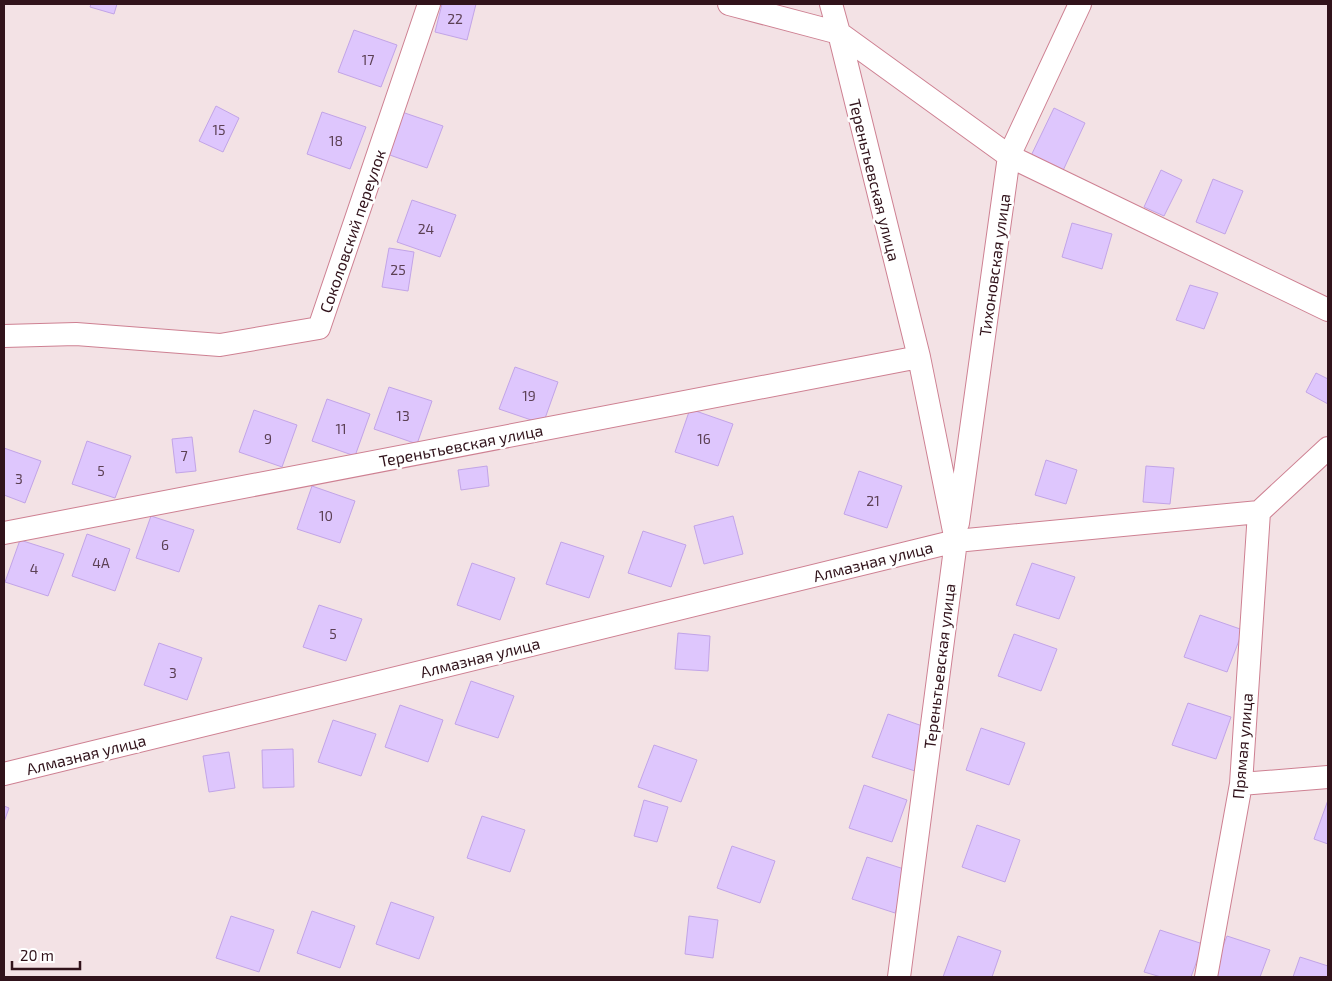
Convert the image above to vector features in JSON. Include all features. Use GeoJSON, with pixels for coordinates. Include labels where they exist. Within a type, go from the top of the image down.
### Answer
{"type":"FeatureCollection","features":[{"type":"Feature","properties":{"kind":"street","name":"Соколовский переулок"},"geometry":{"type":"LineString","coordinates":[[4,336],[76,334],[220,345],[319,328],[429,4]]}},
{"type":"Feature","properties":{"kind":"street"},"geometry":{"type":"LineString","coordinates":[[729,4],[840,33],[1008,156],[1328,310]]}},
{"type":"Feature","properties":{"kind":"street","name":"Тереньтьевская улица"},"geometry":{"type":"LineString","coordinates":[[830,4],[840,33],[918,358],[956,541],[899,977]]}},
{"type":"Feature","properties":{"kind":"street","name":"Тихоновская улица"},"geometry":{"type":"LineString","coordinates":[[956,541],[1008,156],[1080,4]]}},
{"type":"Feature","properties":{"kind":"street","name":"Тереньтьевская улица"},"geometry":{"type":"LineString","coordinates":[[4,533],[918,358]]}},
{"type":"Feature","properties":{"kind":"street"},"geometry":{"type":"LineString","coordinates":[[956,541],[1259,512],[1328,448]]}},
{"type":"Feature","properties":{"kind":"street","name":"Прямая улица"},"geometry":{"type":"LineString","coordinates":[[1206,977],[1241,784],[1259,512]]}},
{"type":"Feature","properties":{"kind":"street","name":"Алмазная улица"},"geometry":{"type":"LineString","coordinates":[[4,774],[956,541]]}},
{"type":"Feature","properties":{"kind":"street"},"geometry":{"type":"LineString","coordinates":[[1241,784],[1328,777]]}},
{"type":"Feature","properties":{"kind":"building"},"geometry":{"type":"Polygon","coordinates":[[[91,4],[117,4],[114,14],[90,7],[91,4]]]}},
{"type":"Feature","properties":{"kind":"building"},"geometry":{"type":"Polygon","coordinates":[[[442,4],[476,4],[467,40],[435,32],[442,4]]]}},
{"type":"Feature","properties":{"kind":"building"},"geometry":{"type":"Polygon","coordinates":[[[354,30],[397,45],[381,87],[338,72],[354,30]]]}},
{"type":"Feature","properties":{"kind":"building"},"geometry":{"type":"Polygon","coordinates":[[[216,106],[239,118],[223,152],[199,141],[216,106]]]}},
{"type":"Feature","properties":{"kind":"building"},"geometry":{"type":"Polygon","coordinates":[[[1054,108],[1085,123],[1060,177],[1028,162],[1054,108]]]}},
{"type":"Feature","properties":{"kind":"building"},"geometry":{"type":"Polygon","coordinates":[[[399,111],[443,126],[427,168],[384,153],[399,111]]]}},
{"type":"Feature","properties":{"kind":"building"},"geometry":{"type":"Polygon","coordinates":[[[322,112],[366,127],[350,169],[307,154],[322,112]]]}},
{"type":"Feature","properties":{"kind":"building"},"geometry":{"type":"Polygon","coordinates":[[[1161,170],[1182,180],[1164,216],[1144,207],[1161,170]]]}},
{"type":"Feature","properties":{"kind":"building"},"geometry":{"type":"Polygon","coordinates":[[[1213,179],[1243,191],[1225,234],[1196,222],[1213,179]]]}},
{"type":"Feature","properties":{"kind":"building"},"geometry":{"type":"Polygon","coordinates":[[[412,200],[456,215],[440,257],[397,242],[412,200]]]}},
{"type":"Feature","properties":{"kind":"building"},"geometry":{"type":"Polygon","coordinates":[[[1072,223],[1112,234],[1102,269],[1062,257],[1072,223]]]}},
{"type":"Feature","properties":{"kind":"building"},"geometry":{"type":"Polygon","coordinates":[[[389,248],[414,252],[408,291],[382,287],[389,248]]]}},
{"type":"Feature","properties":{"kind":"building"},"geometry":{"type":"Polygon","coordinates":[[[1190,285],[1218,293],[1204,329],[1176,320],[1190,285]]]}},
{"type":"Feature","properties":{"kind":"building"},"geometry":{"type":"Polygon","coordinates":[[[515,367],[558,382],[543,424],[499,409],[515,367]]]}},
{"type":"Feature","properties":{"kind":"building"},"geometry":{"type":"Polygon","coordinates":[[[1316,373],[1328,379],[1328,404],[1306,392],[1316,373]]]}},
{"type":"Feature","properties":{"kind":"building"},"geometry":{"type":"Polygon","coordinates":[[[389,387],[432,401],[417,444],[374,429],[389,387]]]}},
{"type":"Feature","properties":{"kind":"building"},"geometry":{"type":"Polygon","coordinates":[[[327,399],[370,414],[355,456],[312,441],[327,399]]]}},
{"type":"Feature","properties":{"kind":"building"},"geometry":{"type":"Polygon","coordinates":[[[690,409],[733,424],[718,466],[675,452],[690,409]]]}},
{"type":"Feature","properties":{"kind":"building"},"geometry":{"type":"Polygon","coordinates":[[[254,410],[297,425],[282,467],[239,452],[254,410]]]}},
{"type":"Feature","properties":{"kind":"building"},"geometry":{"type":"Polygon","coordinates":[[[192,437],[196,471],[176,473],[172,439],[192,437]]]}},
{"type":"Feature","properties":{"kind":"building"},"geometry":{"type":"Polygon","coordinates":[[[87,441],[131,456],[115,498],[72,484],[87,441]]]}},
{"type":"Feature","properties":{"kind":"building"},"geometry":{"type":"Polygon","coordinates":[[[4,448],[41,461],[25,503],[4,495],[4,448]]]}},
{"type":"Feature","properties":{"kind":"building"},"geometry":{"type":"Polygon","coordinates":[[[1046,460],[1077,470],[1066,504],[1035,495],[1046,460]]]}},
{"type":"Feature","properties":{"kind":"building"},"geometry":{"type":"Polygon","coordinates":[[[487,466],[489,486],[461,490],[458,470],[487,466]]]}},
{"type":"Feature","properties":{"kind":"building"},"geometry":{"type":"Polygon","coordinates":[[[1146,466],[1174,468],[1170,504],[1143,502],[1146,466]]]}},
{"type":"Feature","properties":{"kind":"building"},"geometry":{"type":"Polygon","coordinates":[[[859,471],[902,486],[887,528],[844,514],[859,471]]]}},
{"type":"Feature","properties":{"kind":"building"},"geometry":{"type":"Polygon","coordinates":[[[312,486],[355,501],[340,543],[297,529],[312,486]]]}},
{"type":"Feature","properties":{"kind":"building"},"geometry":{"type":"Polygon","coordinates":[[[151,516],[194,530],[179,572],[136,558],[151,516]]]}},
{"type":"Feature","properties":{"kind":"building"},"geometry":{"type":"Polygon","coordinates":[[[733,516],[743,554],[704,564],[694,526],[733,516]]]}},
{"type":"Feature","properties":{"kind":"building"},"geometry":{"type":"Polygon","coordinates":[[[643,531],[686,545],[671,587],[628,573],[643,531]]]}},
{"type":"Feature","properties":{"kind":"building"},"geometry":{"type":"Polygon","coordinates":[[[87,534],[130,549],[115,591],[72,576],[87,534]]]}},
{"type":"Feature","properties":{"kind":"building"},"geometry":{"type":"Polygon","coordinates":[[[20,540],[64,554],[48,596],[5,582],[20,540]]]}},
{"type":"Feature","properties":{"kind":"building"},"geometry":{"type":"Polygon","coordinates":[[[561,542],[604,556],[589,598],[546,584],[561,542]]]}},
{"type":"Feature","properties":{"kind":"building"},"geometry":{"type":"Polygon","coordinates":[[[472,563],[515,578],[500,620],[457,605],[472,563]]]}},
{"type":"Feature","properties":{"kind":"building"},"geometry":{"type":"Polygon","coordinates":[[[1032,563],[1075,577],[1059,619],[1016,605],[1032,563]]]}},
{"type":"Feature","properties":{"kind":"building"},"geometry":{"type":"Polygon","coordinates":[[[319,605],[362,619],[346,661],[303,647],[319,605]]]}},
{"type":"Feature","properties":{"kind":"building"},"geometry":{"type":"Polygon","coordinates":[[[1200,615],[1243,630],[1227,672],[1184,657],[1200,615]]]}},
{"type":"Feature","properties":{"kind":"building"},"geometry":{"type":"Polygon","coordinates":[[[678,633],[710,636],[708,671],[675,669],[678,633]]]}},
{"type":"Feature","properties":{"kind":"building"},"geometry":{"type":"Polygon","coordinates":[[[1014,634],[1057,649],[1041,691],[998,676],[1014,634]]]}},
{"type":"Feature","properties":{"kind":"building"},"geometry":{"type":"Polygon","coordinates":[[[159,643],[202,658],[187,700],[144,685],[159,643]]]}},
{"type":"Feature","properties":{"kind":"building"},"geometry":{"type":"Polygon","coordinates":[[[471,681],[514,696],[498,738],[455,724],[471,681]]]}},
{"type":"Feature","properties":{"kind":"building"},"geometry":{"type":"Polygon","coordinates":[[[1188,703],[1231,717],[1216,759],[1172,745],[1188,703]]]}},
{"type":"Feature","properties":{"kind":"building"},"geometry":{"type":"Polygon","coordinates":[[[400,705],[443,720],[428,762],[385,747],[400,705]]]}},
{"type":"Feature","properties":{"kind":"building"},"geometry":{"type":"Polygon","coordinates":[[[888,714],[931,729],[915,771],[872,757],[888,714]]]}},
{"type":"Feature","properties":{"kind":"building"},"geometry":{"type":"Polygon","coordinates":[[[333,720],[376,734],[361,776],[318,762],[333,720]]]}},
{"type":"Feature","properties":{"kind":"building"},"geometry":{"type":"Polygon","coordinates":[[[981,728],[1025,743],[1009,785],[966,770],[981,728]]]}},
{"type":"Feature","properties":{"kind":"building"},"geometry":{"type":"Polygon","coordinates":[[[654,745],[697,760],[681,802],[638,787],[654,745]]]}},
{"type":"Feature","properties":{"kind":"building"},"geometry":{"type":"Polygon","coordinates":[[[293,749],[294,787],[263,788],[262,750],[293,749]]]}},
{"type":"Feature","properties":{"kind":"building"},"geometry":{"type":"Polygon","coordinates":[[[229,752],[235,788],[209,792],[203,756],[229,752]]]}},
{"type":"Feature","properties":{"kind":"building"},"geometry":{"type":"Polygon","coordinates":[[[864,785],[907,800],[892,842],[849,828],[864,785]]]}},
{"type":"Feature","properties":{"kind":"building"},"geometry":{"type":"Polygon","coordinates":[[[644,800],[668,807],[657,842],[634,836],[644,800]]]}},
{"type":"Feature","properties":{"kind":"building"},"geometry":{"type":"Polygon","coordinates":[[[1328,800],[1328,844],[1314,839],[1328,800]]]}},
{"type":"Feature","properties":{"kind":"building"},"geometry":{"type":"Polygon","coordinates":[[[4,806],[9,808],[4,822],[4,806]]]}},
{"type":"Feature","properties":{"kind":"building"},"geometry":{"type":"Polygon","coordinates":[[[482,816],[525,830],[510,872],[467,858],[482,816]]]}},
{"type":"Feature","properties":{"kind":"building"},"geometry":{"type":"Polygon","coordinates":[[[977,825],[1020,840],[1005,882],[962,867],[977,825]]]}},
{"type":"Feature","properties":{"kind":"building"},"geometry":{"type":"Polygon","coordinates":[[[732,846],[775,861],[760,903],[717,888],[732,846]]]}},
{"type":"Feature","properties":{"kind":"building"},"geometry":{"type":"Polygon","coordinates":[[[867,857],[910,871],[895,913],[852,899],[867,857]]]}},
{"type":"Feature","properties":{"kind":"building"},"geometry":{"type":"Polygon","coordinates":[[[391,902],[434,917],[419,959],[376,944],[391,902]]]}},
{"type":"Feature","properties":{"kind":"building"},"geometry":{"type":"Polygon","coordinates":[[[312,911],[355,926],[340,968],[297,953],[312,911]]]}},
{"type":"Feature","properties":{"kind":"building"},"geometry":{"type":"Polygon","coordinates":[[[231,916],[274,930],[259,972],[216,958],[231,916]]]}},
{"type":"Feature","properties":{"kind":"building"},"geometry":{"type":"Polygon","coordinates":[[[689,916],[718,920],[713,958],[685,954],[689,916]]]}},
{"type":"Feature","properties":{"kind":"building"},"geometry":{"type":"Polygon","coordinates":[[[1160,930],[1203,944],[1191,977],[1161,977],[1144,972],[1160,930]]]}},
{"type":"Feature","properties":{"kind":"building"},"geometry":{"type":"Polygon","coordinates":[[[958,936],[1001,951],[992,977],[943,977],[958,936]]]}},
{"type":"Feature","properties":{"kind":"building"},"geometry":{"type":"Polygon","coordinates":[[[1227,936],[1270,950],[1260,977],[1211,977],[1227,936]]]}},
{"type":"Feature","properties":{"kind":"building"},"geometry":{"type":"Polygon","coordinates":[[[1300,957],[1328,966],[1328,977],[1293,977],[1300,957]]]}}]}
